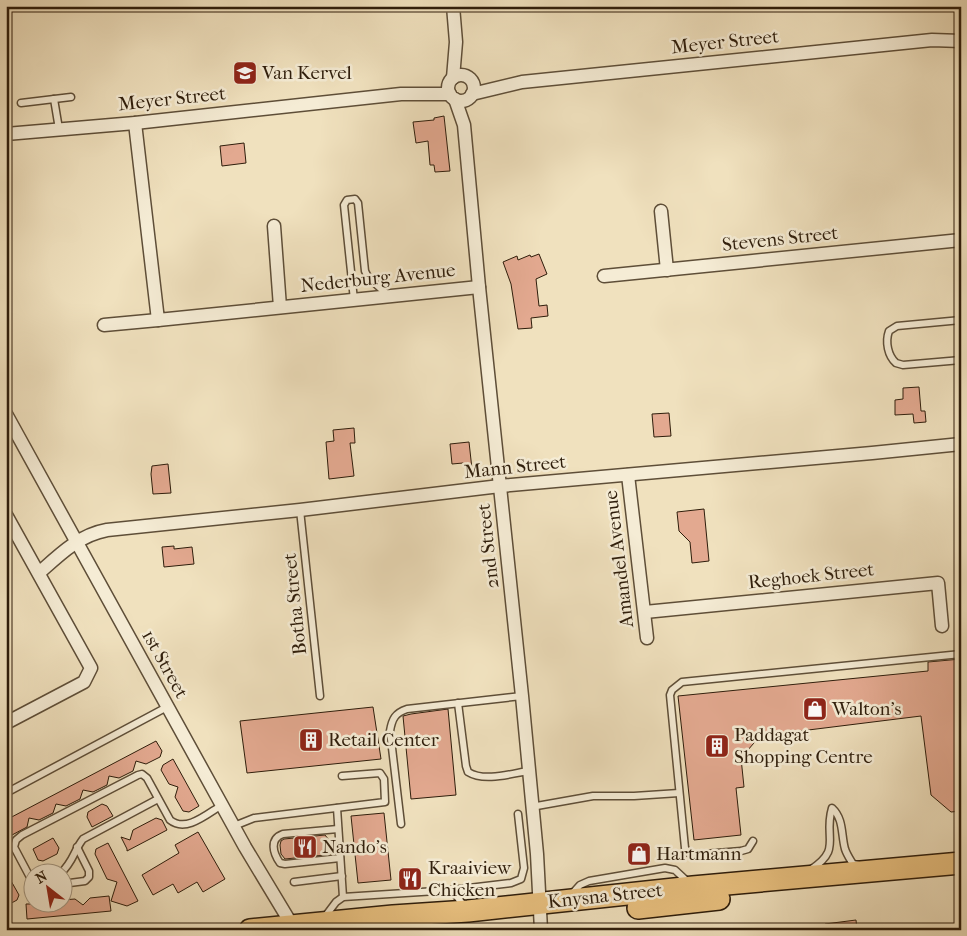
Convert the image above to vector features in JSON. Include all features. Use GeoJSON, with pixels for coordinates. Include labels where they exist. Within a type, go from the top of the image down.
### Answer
{"type":"FeatureCollection","features":[{"type":"Feature","properties":{"kind":"highway","name":"Knysna Street"},"geometry":{"type":"LineString","coordinates":[[250,930],[393,916],[468,911],[540,917],[568,901],[628,884],[693,887],[961,863]]}},
{"type":"Feature","properties":{"kind":"highway","name":"Knysna Street"},"geometry":{"type":"LineString","coordinates":[[384,930],[540,917],[961,876]]}},
{"type":"Feature","properties":{"kind":"street"},"geometry":{"type":"LineString","coordinates":[[453,6],[456,42],[449,90],[462,97],[474,87],[456,42]]}},
{"type":"Feature","properties":{"kind":"street","name":"Meyer Street"},"geometry":{"type":"LineString","coordinates":[[6,134],[135,123],[402,94],[462,97],[522,82],[932,40],[961,33]]}},
{"type":"Feature","properties":{"kind":"street","name":"Meyer Street"},"geometry":{"type":"LineString","coordinates":[[932,40],[961,41]]}},
{"type":"Feature","properties":{"kind":"street"},"geometry":{"type":"LineString","coordinates":[[452,79],[457,75],[469,78]]}},
{"type":"Feature","properties":{"kind":"street","name":"Meyer Street"},"geometry":{"type":"LineString","coordinates":[[469,78],[522,82]]}},
{"type":"Feature","properties":{"kind":"street","name":"Meyer Street"},"geometry":{"type":"LineString","coordinates":[[402,94],[452,79]]}},
{"type":"Feature","properties":{"kind":"street","name":"2nd Street"},"geometry":{"type":"LineString","coordinates":[[462,97],[479,287],[522,696],[537,854],[540,917]]}},
{"type":"Feature","properties":{"kind":"street"},"geometry":{"type":"LineString","coordinates":[[135,123],[158,320]]}},
{"type":"Feature","properties":{"kind":"street"},"geometry":{"type":"LineString","coordinates":[[661,211],[667,270]]}},
{"type":"Feature","properties":{"kind":"street","name":"Nederburg Avenue"},"geometry":{"type":"LineString","coordinates":[[274,226],[280,308]]}},
{"type":"Feature","properties":{"kind":"street","name":"Stevens Street"},"geometry":{"type":"LineString","coordinates":[[604,276],[961,240]]}},
{"type":"Feature","properties":{"kind":"street","name":"Nederburg Avenue"},"geometry":{"type":"LineString","coordinates":[[104,325],[479,287]]}},
{"type":"Feature","properties":{"kind":"street","name":"1st Street"},"geometry":{"type":"LineString","coordinates":[[6,414],[253,862],[294,927]]}},
{"type":"Feature","properties":{"kind":"street","name":"Mann Street"},"geometry":{"type":"LineString","coordinates":[[38,573],[76,542],[94,532],[107,530],[300,510],[500,486],[961,444]]}},
{"type":"Feature","properties":{"kind":"street","name":"Amandel Avenue"},"geometry":{"type":"LineString","coordinates":[[628,475],[647,638]]}},
{"type":"Feature","properties":{"kind":"street"},"geometry":{"type":"LineString","coordinates":[[6,515],[91,668],[84,682],[6,722]]}},
{"type":"Feature","properties":{"kind":"street","name":"Reghoek Street"},"geometry":{"type":"LineString","coordinates":[[645,612],[938,583],[942,626]]}},
{"type":"Feature","properties":{"kind":"lane"},"geometry":{"type":"LineString","coordinates":[[21,103],[71,97]]}},
{"type":"Feature","properties":{"kind":"lane"},"geometry":{"type":"LineString","coordinates":[[54,99],[59,129]]}},
{"type":"Feature","properties":{"kind":"lane"},"geometry":{"type":"LineString","coordinates":[[354,300],[344,205],[347,200],[352,199],[358,203],[366,273],[389,296]]}},
{"type":"Feature","properties":{"kind":"lane"},"geometry":{"type":"LineString","coordinates":[[961,320],[897,326],[889,331],[887,337],[891,356],[896,364],[961,360]]}},
{"type":"Feature","properties":{"kind":"lane","name":"Botha Street"},"geometry":{"type":"LineString","coordinates":[[300,510],[320,696]]}},
{"type":"Feature","properties":{"kind":"lane"},"geometry":{"type":"LineString","coordinates":[[752,841],[748,849],[741,851],[697,855],[689,853],[684,842],[670,695],[672,690],[682,682],[961,654]]}},
{"type":"Feature","properties":{"kind":"lane"},"geometry":{"type":"LineString","coordinates":[[401,824],[390,731],[392,722],[398,712],[407,709],[522,696]]}},
{"type":"Feature","properties":{"kind":"lane"},"geometry":{"type":"LineString","coordinates":[[458,703],[468,772],[477,776],[492,776],[528,771]]}},
{"type":"Feature","properties":{"kind":"lane"},"geometry":{"type":"LineString","coordinates":[[6,793],[167,707]]}},
{"type":"Feature","properties":{"kind":"lane"},"geometry":{"type":"LineString","coordinates":[[234,826],[254,818],[384,803],[386,800],[384,779],[380,773],[342,776]]}},
{"type":"Feature","properties":{"kind":"lane"},"geometry":{"type":"LineString","coordinates":[[23,864],[14,847],[16,840],[22,835],[138,775],[142,774],[147,778],[170,820],[180,825],[188,824],[222,806]]}},
{"type":"Feature","properties":{"kind":"lane"},"geometry":{"type":"LineString","coordinates":[[532,807],[593,796],[679,793]]}},
{"type":"Feature","properties":{"kind":"lane"},"geometry":{"type":"LineString","coordinates":[[70,864],[77,847],[83,839],[158,799]]}},
{"type":"Feature","properties":{"kind":"lane"},"geometry":{"type":"LineString","coordinates":[[337,808],[343,897]]}},
{"type":"Feature","properties":{"kind":"lane"},"geometry":{"type":"LineString","coordinates":[[796,878],[822,862],[828,855],[831,846],[830,822],[832,808],[838,813],[846,852],[853,864],[880,870]]}},
{"type":"Feature","properties":{"kind":"lane"},"geometry":{"type":"LineString","coordinates":[[320,923],[336,902],[343,897],[452,890],[511,883],[521,879],[524,868],[518,814]]}},
{"type":"Feature","properties":{"kind":"lane"},"geometry":{"type":"LineString","coordinates":[[338,829],[283,834],[274,841],[275,855],[280,863],[340,858]]}},
{"type":"Feature","properties":{"kind":"lane"},"geometry":{"type":"LineString","coordinates":[[72,883],[85,881],[89,877],[89,872],[77,847]]}},
{"type":"Feature","properties":{"kind":"lane"},"geometry":{"type":"LineString","coordinates":[[294,882],[342,876]]}},
{"type":"Feature","properties":{"kind":"lane"},"geometry":{"type":"LineString","coordinates":[[452,890],[468,911]]}},
{"type":"Feature","properties":{"kind":"building"},"geometry":{"type":"Polygon","coordinates":[[[444,116],[450,171],[435,172],[434,165],[430,165],[428,141],[416,143],[413,122],[434,120],[434,118],[444,116]]]}},
{"type":"Feature","properties":{"kind":"building"},"geometry":{"type":"Polygon","coordinates":[[[244,143],[246,163],[222,166],[220,146],[244,143]]]}},
{"type":"Feature","properties":{"kind":"building"},"geometry":{"type":"Polygon","coordinates":[[[539,254],[547,274],[536,279],[539,306],[547,305],[548,316],[531,318],[532,328],[518,329],[511,284],[503,262],[517,256],[518,260],[530,255],[531,257],[539,254]]]}},
{"type":"Feature","properties":{"kind":"building"},"geometry":{"type":"Polygon","coordinates":[[[919,387],[921,411],[925,411],[926,422],[914,423],[913,414],[895,415],[895,400],[903,399],[903,388],[919,387]]]}},
{"type":"Feature","properties":{"kind":"building"},"geometry":{"type":"Polygon","coordinates":[[[669,413],[671,436],[654,437],[652,414],[669,413]]]}},
{"type":"Feature","properties":{"kind":"building"},"geometry":{"type":"Polygon","coordinates":[[[354,428],[355,443],[350,443],[354,476],[329,479],[326,442],[334,441],[333,430],[354,428]]]}},
{"type":"Feature","properties":{"kind":"building"},"geometry":{"type":"Polygon","coordinates":[[[469,442],[472,469],[463,463],[452,464],[450,444],[469,442]]]}},
{"type":"Feature","properties":{"kind":"building"},"geometry":{"type":"Polygon","coordinates":[[[168,464],[171,493],[153,494],[152,466],[168,464]]]}},
{"type":"Feature","properties":{"kind":"building"},"geometry":{"type":"Polygon","coordinates":[[[704,509],[709,561],[692,563],[690,542],[679,531],[677,512],[704,509]]]}},
{"type":"Feature","properties":{"kind":"building"},"geometry":{"type":"Polygon","coordinates":[[[174,546],[174,549],[192,547],[194,564],[164,567],[162,547],[174,546]]]}},
{"type":"Feature","properties":{"kind":"building","name":"Paddagat Shopping Centre"},"geometry":{"type":"Polygon","coordinates":[[[961,659],[961,811],[951,812],[931,795],[921,716],[760,736],[741,758],[744,787],[736,788],[741,835],[694,840],[678,696],[928,671],[928,662],[961,659]]]}},
{"type":"Feature","properties":{"kind":"building","name":"Retail Center"},"geometry":{"type":"Polygon","coordinates":[[[373,707],[381,759],[247,773],[240,721],[373,707]]]}},
{"type":"Feature","properties":{"kind":"building"},"geometry":{"type":"Polygon","coordinates":[[[448,709],[456,795],[411,799],[403,716],[448,709]]]}},
{"type":"Feature","properties":{"kind":"building"},"geometry":{"type":"Polygon","coordinates":[[[156,741],[162,751],[160,757],[146,764],[136,761],[133,771],[119,778],[109,776],[107,785],[93,792],[83,790],[80,799],[66,806],[56,804],[53,813],[39,820],[29,818],[27,827],[12,835],[6,833],[6,820],[156,741]]]}},
{"type":"Feature","properties":{"kind":"building"},"geometry":{"type":"Polygon","coordinates":[[[173,759],[199,806],[189,812],[183,811],[175,797],[178,787],[169,784],[161,770],[163,765],[173,759]]]}},
{"type":"Feature","properties":{"kind":"building"},"geometry":{"type":"Polygon","coordinates":[[[102,804],[107,806],[113,816],[92,827],[87,817],[88,812],[102,804]]]}},
{"type":"Feature","properties":{"kind":"building"},"geometry":{"type":"Polygon","coordinates":[[[384,813],[391,880],[358,883],[351,816],[384,813]]]}},
{"type":"Feature","properties":{"kind":"building"},"geometry":{"type":"Polygon","coordinates":[[[156,818],[162,820],[167,830],[127,851],[121,837],[130,840],[133,830],[156,818]]]}},
{"type":"Feature","properties":{"kind":"building"},"geometry":{"type":"Polygon","coordinates":[[[198,832],[225,879],[203,892],[197,882],[178,893],[173,884],[153,895],[142,875],[179,853],[175,845],[198,832]]]}},
{"type":"Feature","properties":{"kind":"building","name":"Nando's"},"geometry":{"type":"Polygon","coordinates":[[[325,835],[330,844],[325,855],[285,859],[281,854],[280,845],[284,839],[325,835]]]}},
{"type":"Feature","properties":{"kind":"building"},"geometry":{"type":"Polygon","coordinates":[[[53,838],[59,848],[57,854],[43,861],[38,860],[33,849],[53,838]]]}},
{"type":"Feature","properties":{"kind":"building"},"geometry":{"type":"Polygon","coordinates":[[[108,843],[138,901],[127,906],[111,901],[117,882],[107,879],[95,854],[96,849],[108,843]]]}},
{"type":"Feature","properties":{"kind":"building"},"geometry":{"type":"Polygon","coordinates":[[[6,872],[19,895],[17,900],[6,906],[6,872]]]}},
{"type":"Feature","properties":{"kind":"building"},"geometry":{"type":"Polygon","coordinates":[[[109,896],[111,911],[27,919],[27,914],[72,914],[72,899],[75,899],[83,905],[90,898],[109,896]]]}},
{"type":"Feature","properties":{"kind":"building"},"geometry":{"type":"Polygon","coordinates":[[[856,920],[857,930],[825,930],[825,924],[856,920]]]}},
{"type":"Feature","properties":{"kind":"place","name":"Van Kervel"},"geometry":{"type":"Point","coordinates":[245,73]}},
{"type":"Feature","properties":{"kind":"place","name":"Walton's"},"geometry":{"type":"Point","coordinates":[815,709]}},
{"type":"Feature","properties":{"kind":"place","name":"Retail Center"},"geometry":{"type":"Point","coordinates":[311,740]}},
{"type":"Feature","properties":{"kind":"place","name":"Paddagat Shopping Centre"},"geometry":{"type":"Point","coordinates":[717,746]}},
{"type":"Feature","properties":{"kind":"place","name":"Nando's"},"geometry":{"type":"Point","coordinates":[305,847]}},
{"type":"Feature","properties":{"kind":"place","name":"Hartmann"},"geometry":{"type":"Point","coordinates":[639,854]}},
{"type":"Feature","properties":{"kind":"place","name":"Kraaiview Chicken"},"geometry":{"type":"Point","coordinates":[410,879]}}]}
